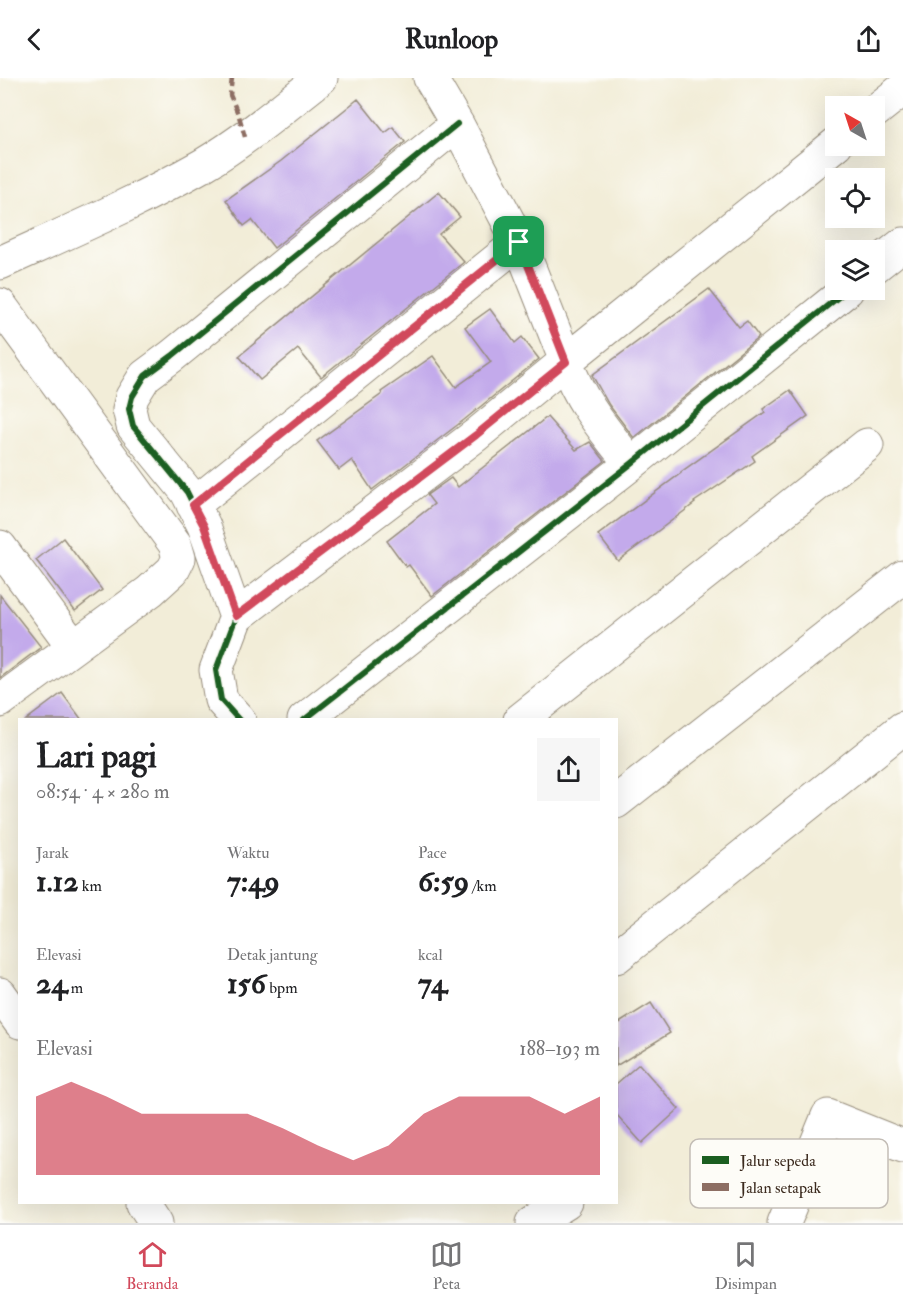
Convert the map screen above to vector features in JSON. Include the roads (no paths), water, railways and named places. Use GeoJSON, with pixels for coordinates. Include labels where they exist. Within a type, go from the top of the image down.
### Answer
{"type":"FeatureCollection","features":[{"type":"Feature","properties":{"kind":"street"},"geometry":{"type":"LineString","coordinates":[[0,263],[98,218],[202,165],[245,137],[321,78]]}},
{"type":"Feature","properties":{"kind":"street"},"geometry":{"type":"LineString","coordinates":[[430,78],[519,242],[581,397],[631,464]]}},
{"type":"Feature","properties":{"kind":"street"},"geometry":{"type":"LineString","coordinates":[[885,103],[903,89]]}},
{"type":"Feature","properties":{"kind":"street"},"geometry":{"type":"LineString","coordinates":[[236,616],[204,526],[187,492],[133,426],[129,409],[132,397],[145,376],[457,124]]}},
{"type":"Feature","properties":{"kind":"street"},"geometry":{"type":"LineString","coordinates":[[237,718],[221,700],[216,670],[236,616],[476,435],[825,153]]}},
{"type":"Feature","properties":{"kind":"street"},"geometry":{"type":"LineString","coordinates":[[193,505],[519,242]]}},
{"type":"Feature","properties":{"kind":"street"},"geometry":{"type":"LineString","coordinates":[[885,258],[903,244]]}},
{"type":"Feature","properties":{"kind":"street"},"geometry":{"type":"LineString","coordinates":[[307,718],[631,464],[835,300]]}},
{"type":"Feature","properties":{"kind":"street"},"geometry":{"type":"LineString","coordinates":[[0,305],[178,552],[180,558],[173,570],[150,591],[0,701]]}},
{"type":"Feature","properties":{"kind":"street"},"geometry":{"type":"LineString","coordinates":[[523,718],[867,446]]}},
{"type":"Feature","properties":{"kind":"street"},"geometry":{"type":"LineString","coordinates":[[0,547],[74,646]]}},
{"type":"Feature","properties":{"kind":"street"},"geometry":{"type":"LineString","coordinates":[[178,552],[211,548]]}},
{"type":"Feature","properties":{"kind":"street"},"geometry":{"type":"LineString","coordinates":[[618,800],[903,577]]}},
{"type":"Feature","properties":{"kind":"street"},"geometry":{"type":"LineString","coordinates":[[618,955],[903,728]]}},
{"type":"Feature","properties":{"kind":"street"},"geometry":{"type":"LineString","coordinates":[[0,994],[18,1019]]}},
{"type":"Feature","properties":{"kind":"street"},"geometry":{"type":"LineString","coordinates":[[819,1139],[828,1116],[886,1139]]}},
{"type":"Feature","properties":{"kind":"street"},"geometry":{"type":"LineString","coordinates":[[888,1140],[903,1146]]}},
{"type":"Feature","properties":{"kind":"street"},"geometry":{"type":"LineString","coordinates":[[144,1204],[156,1223]]}},
{"type":"Feature","properties":{"kind":"street"},"geometry":{"type":"LineString","coordinates":[[533,1223],[564,1204]]}},
{"type":"Feature","properties":{"kind":"street"},"geometry":{"type":"LineString","coordinates":[[784,1223],[790,1208]]}}]}
